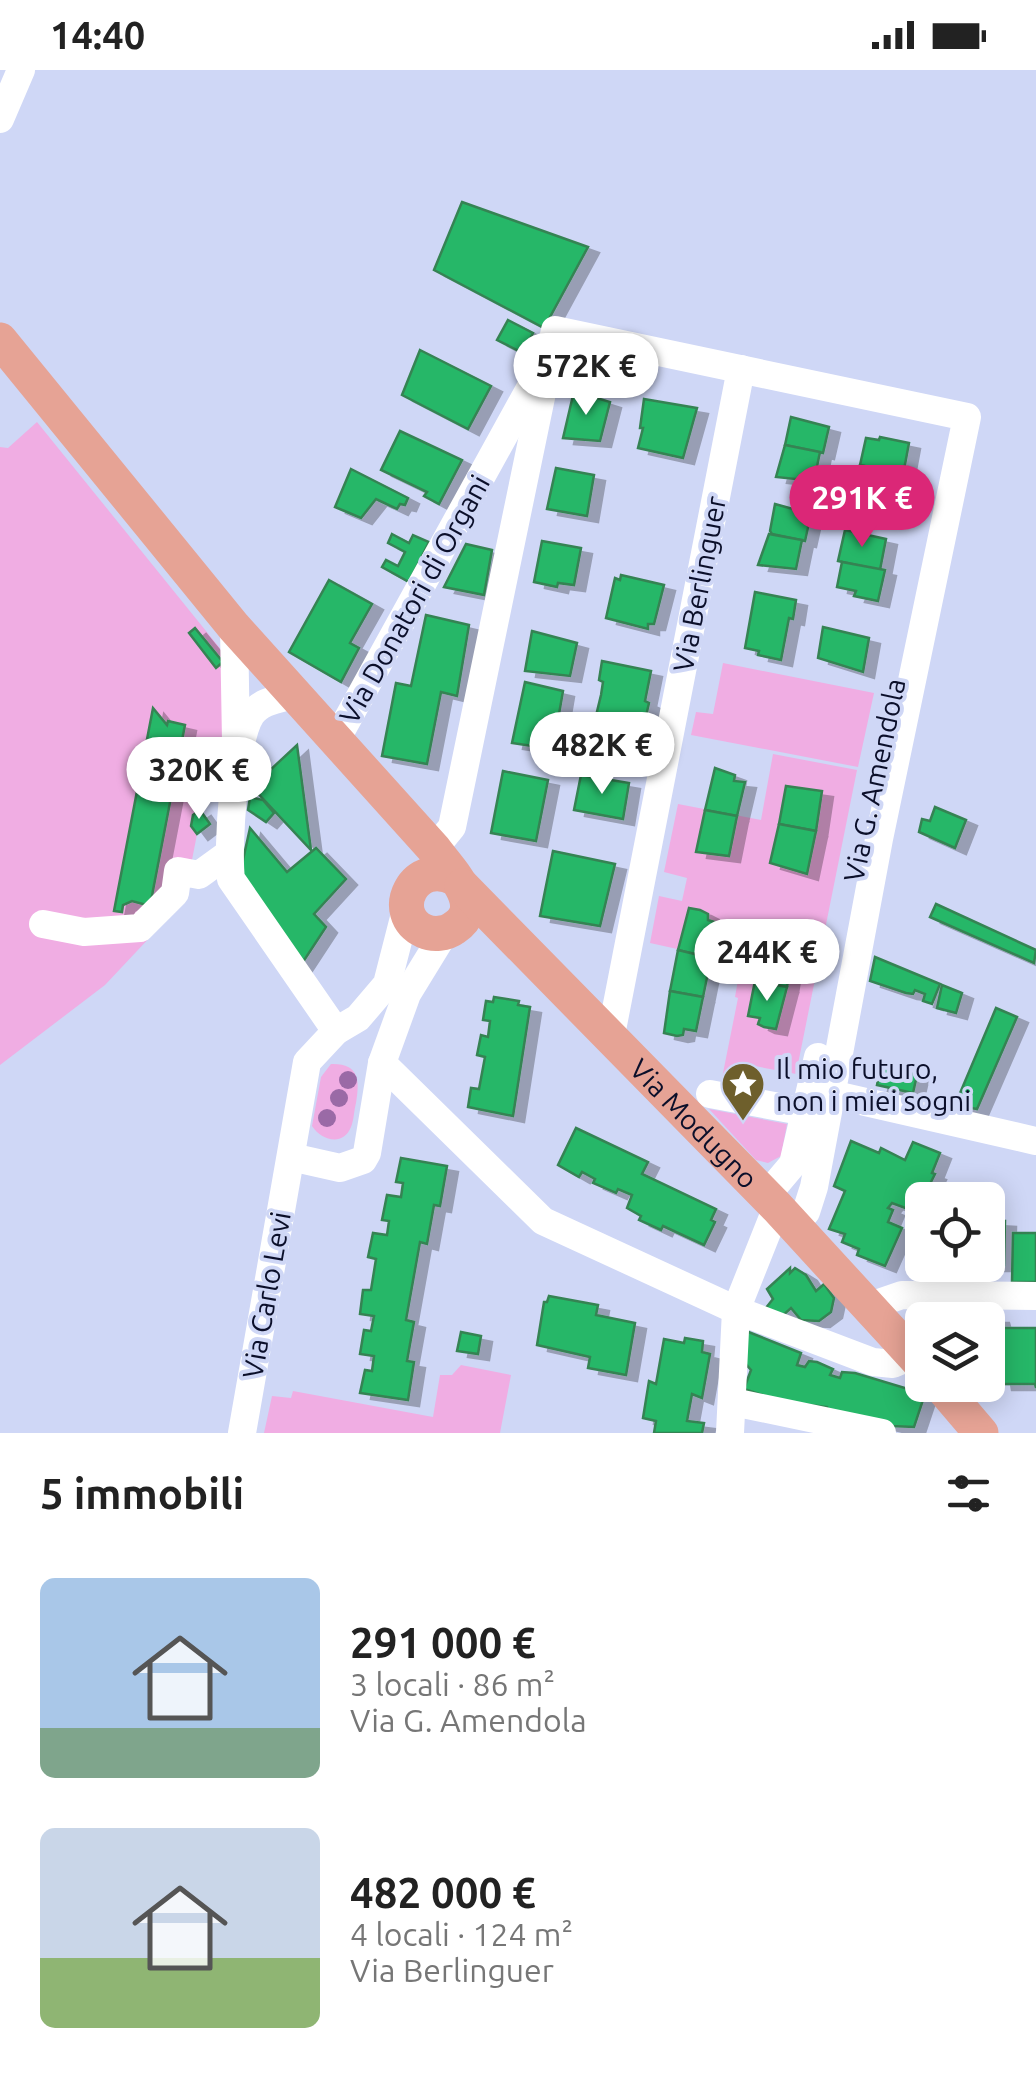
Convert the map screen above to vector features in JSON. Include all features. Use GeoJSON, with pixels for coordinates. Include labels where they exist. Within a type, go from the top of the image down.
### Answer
{"type":"FeatureCollection","features":[{"type":"Feature","properties":{"kind":"main road"},"geometry":{"type":"LineString","coordinates":[[0,340],[293,696],[426,842],[409,896],[410,916],[424,931],[484,923],[506,930]]}},
{"type":"Feature","properties":{"kind":"main road","name":"Via Modugno"},"geometry":{"type":"LineString","coordinates":[[426,842],[459,882],[779,1209],[905,1345]]}},
{"type":"Feature","properties":{"kind":"main road"},"geometry":{"type":"LineString","coordinates":[[409,896],[428,874],[447,874],[459,882],[468,904],[453,927]]}},
{"type":"Feature","properties":{"kind":"main road"},"geometry":{"type":"LineString","coordinates":[[955,1402],[982,1433]]}},
{"type":"Feature","properties":{"kind":"street"},"geometry":{"type":"LineString","coordinates":[[0,120],[21,70]]}},
{"type":"Feature","properties":{"kind":"street"},"geometry":{"type":"LineString","coordinates":[[426,842],[452,827],[552,342],[741,369]]}},
{"type":"Feature","properties":{"kind":"street","name":"Via Donatori di Organi"},"geometry":{"type":"LineString","coordinates":[[336,740],[552,342]]}},
{"type":"Feature","properties":{"kind":"street","name":"Via G. Amendola"},"geometry":{"type":"LineString","coordinates":[[741,369],[959,416],[816,1098]]}},
{"type":"Feature","properties":{"kind":"street","name":"Via Berlinguer"},"geometry":{"type":"LineString","coordinates":[[611,1035],[741,369]]}},
{"type":"Feature","properties":{"kind":"street"},"geometry":{"type":"LineString","coordinates":[[234,626],[238,767]]}},
{"type":"Feature","properties":{"kind":"street"},"geometry":{"type":"LineString","coordinates":[[293,696],[263,704],[251,714],[238,767],[228,854],[231,879],[336,1031]]}},
{"type":"Feature","properties":{"kind":"street"},"geometry":{"type":"LineString","coordinates":[[43,924],[84,932],[140,928],[175,893],[178,871],[198,876],[228,854]]}},
{"type":"Feature","properties":{"kind":"street","name":"Via Carlo Levi"},"geometry":{"type":"LineString","coordinates":[[242,1433],[307,1062],[336,1031],[358,1018],[386,984],[409,896]]}},
{"type":"Feature","properties":{"kind":"street"},"geometry":{"type":"LineString","coordinates":[[291,1158],[340,1168],[362,1160],[367,1153],[382,1063],[407,994],[453,927]]}},
{"type":"Feature","properties":{"kind":"street"},"geometry":{"type":"LineString","coordinates":[[382,1063],[543,1221],[736,1310],[873,1362],[905,1362]]}},
{"type":"Feature","properties":{"kind":"street"},"geometry":{"type":"LineString","coordinates":[[710,1094],[816,1098],[1036,1141]]}},
{"type":"Feature","properties":{"kind":"street"},"geometry":{"type":"LineString","coordinates":[[779,1209],[801,1220],[810,1202],[816,1098]]}},
{"type":"Feature","properties":{"kind":"street"},"geometry":{"type":"LineString","coordinates":[[730,1433],[736,1310],[779,1209],[816,1098]]}},
{"type":"Feature","properties":{"kind":"street"},"geometry":{"type":"LineString","coordinates":[[870,1306],[902,1295],[1036,1296]]}},
{"type":"Feature","properties":{"kind":"street"},"geometry":{"type":"LineString","coordinates":[[733,1402],[882,1433]]}},
{"type":"Feature","properties":{"kind":"shaded area"},"geometry":{"type":"Polygon","coordinates":[[[37,422],[227,657],[231,771],[206,788],[184,901],[105,985],[0,1065],[0,447],[8,448],[37,422]]]}},
{"type":"Feature","properties":{"kind":"shaded area"},"geometry":{"type":"Polygon","coordinates":[[[723,663],[874,693],[858,767],[691,735],[696,712],[713,714],[723,663]]]}},
{"type":"Feature","properties":{"kind":"shaded area"},"geometry":{"type":"Polygon","coordinates":[[[773,754],[857,770],[796,1074],[744,1064],[740,1081],[722,1078],[741,963],[650,943],[659,896],[682,901],[687,878],[664,872],[678,804],[761,820],[773,754]]]}},
{"type":"Feature","properties":{"kind":"shaded area"},"geometry":{"type":"Polygon","coordinates":[[[331,1064],[347,1066],[357,1080],[352,1124],[338,1139],[326,1138],[312,1126],[321,1077],[331,1064]]]}},
{"type":"Feature","properties":{"kind":"shaded area"},"geometry":{"type":"Polygon","coordinates":[[[709,1109],[787,1124],[781,1156],[768,1163],[756,1160],[709,1109]]]}},
{"type":"Feature","properties":{"kind":"shaded area"},"geometry":{"type":"Polygon","coordinates":[[[461,1365],[511,1375],[500,1433],[264,1433],[272,1396],[291,1398],[293,1391],[433,1417],[440,1375],[452,1375],[461,1365]]]}},
{"type":"Feature","properties":{"kind":"building"},"geometry":{"type":"Polygon","coordinates":[[[462,202],[588,247],[544,328],[434,270],[462,202]]]}},
{"type":"Feature","properties":{"kind":"building"},"geometry":{"type":"Polygon","coordinates":[[[508,320],[533,333],[523,353],[497,340],[508,320]]]}},
{"type":"Feature","properties":{"kind":"building"},"geometry":{"type":"Polygon","coordinates":[[[420,350],[491,386],[468,429],[402,395],[420,350]]]}},
{"type":"Feature","properties":{"kind":"building"},"geometry":{"type":"Polygon","coordinates":[[[574,391],[610,402],[600,441],[563,438],[574,391]]]}},
{"type":"Feature","properties":{"kind":"building"},"geometry":{"type":"Polygon","coordinates":[[[644,399],[697,408],[683,458],[638,448],[644,399]]]}},
{"type":"Feature","properties":{"kind":"building"},"geometry":{"type":"Polygon","coordinates":[[[791,417],[829,427],[823,453],[785,445],[791,417]]]}},
{"type":"Feature","properties":{"kind":"building"},"geometry":{"type":"Polygon","coordinates":[[[400,431],[462,460],[439,504],[424,496],[427,492],[381,470],[400,431]]]}},
{"type":"Feature","properties":{"kind":"building"},"geometry":{"type":"Polygon","coordinates":[[[866,438],[909,443],[903,475],[860,465],[866,438]]]}},
{"type":"Feature","properties":{"kind":"building"},"geometry":{"type":"Polygon","coordinates":[[[785,445],[820,452],[814,481],[776,477],[785,445]]]}},
{"type":"Feature","properties":{"kind":"building"},"geometry":{"type":"Polygon","coordinates":[[[860,465],[903,475],[897,506],[865,500],[866,496],[855,494],[860,465]]]}},
{"type":"Feature","properties":{"kind":"building"},"geometry":{"type":"Polygon","coordinates":[[[556,468],[594,475],[587,516],[547,509],[556,468]]]}},
{"type":"Feature","properties":{"kind":"building"},"geometry":{"type":"Polygon","coordinates":[[[351,469],[408,498],[405,505],[400,504],[397,509],[376,499],[361,518],[335,507],[351,469]]]}},
{"type":"Feature","properties":{"kind":"building"},"geometry":{"type":"Polygon","coordinates":[[[775,504],[811,514],[805,541],[772,534],[775,504]]]}},
{"type":"Feature","properties":{"kind":"building"},"geometry":{"type":"Polygon","coordinates":[[[845,530],[886,539],[880,570],[838,561],[845,530]]]}},
{"type":"Feature","properties":{"kind":"building"},"geometry":{"type":"Polygon","coordinates":[[[392,534],[409,543],[413,535],[429,542],[409,582],[382,567],[386,560],[398,566],[405,552],[388,543],[392,534]]]}},
{"type":"Feature","properties":{"kind":"building"},"geometry":{"type":"Polygon","coordinates":[[[769,534],[802,540],[796,569],[758,565],[769,534]]]}},
{"type":"Feature","properties":{"kind":"building"},"geometry":{"type":"Polygon","coordinates":[[[542,541],[581,548],[574,585],[558,583],[557,587],[534,582],[542,541]]]}},
{"type":"Feature","properties":{"kind":"building"},"geometry":{"type":"Polygon","coordinates":[[[466,544],[492,550],[484,595],[444,587],[466,544]]]}},
{"type":"Feature","properties":{"kind":"building"},"geometry":{"type":"Polygon","coordinates":[[[842,562],[885,570],[878,601],[854,596],[856,591],[837,587],[842,562]]]}},
{"type":"Feature","properties":{"kind":"building"},"geometry":{"type":"Polygon","coordinates":[[[621,575],[664,585],[654,624],[648,624],[648,629],[606,618],[615,578],[620,580],[621,575]]]}},
{"type":"Feature","properties":{"kind":"building"},"geometry":{"type":"Polygon","coordinates":[[[329,580],[372,604],[350,643],[359,648],[341,682],[289,652],[329,580]]]}},
{"type":"Feature","properties":{"kind":"building"},"geometry":{"type":"Polygon","coordinates":[[[755,592],[796,600],[781,660],[745,648],[755,592]]]}},
{"type":"Feature","properties":{"kind":"building"},"geometry":{"type":"Polygon","coordinates":[[[426,615],[469,625],[457,696],[441,692],[427,764],[382,756],[396,683],[411,686],[426,615]]]}},
{"type":"Feature","properties":{"kind":"building"},"geometry":{"type":"Polygon","coordinates":[[[823,627],[869,638],[863,672],[818,658],[823,627]]]}},
{"type":"Feature","properties":{"kind":"building"},"geometry":{"type":"Polygon","coordinates":[[[195,628],[223,662],[216,668],[189,633],[195,628]]]}},
{"type":"Feature","properties":{"kind":"building"},"geometry":{"type":"Polygon","coordinates":[[[532,631],[577,643],[570,676],[525,671],[532,631]]]}},
{"type":"Feature","properties":{"kind":"building"},"geometry":{"type":"Polygon","coordinates":[[[602,661],[651,671],[642,733],[594,724],[603,682],[599,680],[602,661]]]}},
{"type":"Feature","properties":{"kind":"building"},"geometry":{"type":"Polygon","coordinates":[[[525,682],[563,691],[553,749],[512,743],[525,682]]]}},
{"type":"Feature","properties":{"kind":"building"},"geometry":{"type":"Polygon","coordinates":[[[153,708],[167,725],[168,721],[185,725],[150,906],[132,901],[123,905],[122,912],[114,911],[153,708]]]}},
{"type":"Feature","properties":{"kind":"building"},"geometry":{"type":"Polygon","coordinates":[[[297,745],[311,850],[252,787],[297,745]]]}},
{"type":"Feature","properties":{"kind":"building"},"geometry":{"type":"Polygon","coordinates":[[[715,768],[735,775],[734,781],[745,782],[737,816],[705,810],[715,768]]]}},
{"type":"Feature","properties":{"kind":"building"},"geometry":{"type":"Polygon","coordinates":[[[503,771],[548,780],[536,841],[491,833],[503,771]]]}},
{"type":"Feature","properties":{"kind":"building"},"geometry":{"type":"Polygon","coordinates":[[[581,775],[629,783],[623,819],[574,810],[581,775]]]}},
{"type":"Feature","properties":{"kind":"building"},"geometry":{"type":"Polygon","coordinates":[[[786,786],[822,791],[816,831],[779,824],[786,786]]]}},
{"type":"Feature","properties":{"kind":"building"},"geometry":{"type":"Polygon","coordinates":[[[250,797],[263,800],[274,813],[266,822],[248,810],[250,797]]]}},
{"type":"Feature","properties":{"kind":"building"},"geometry":{"type":"Polygon","coordinates":[[[935,807],[966,820],[955,848],[919,832],[922,819],[930,821],[935,807]]]}},
{"type":"Feature","properties":{"kind":"building"},"geometry":{"type":"Polygon","coordinates":[[[200,810],[210,824],[197,834],[191,826],[193,815],[200,810]]]}},
{"type":"Feature","properties":{"kind":"building"},"geometry":{"type":"Polygon","coordinates":[[[705,810],[737,816],[729,856],[696,852],[705,810]]]}},
{"type":"Feature","properties":{"kind":"building"},"geometry":{"type":"Polygon","coordinates":[[[779,824],[816,831],[807,874],[770,863],[779,824]]]}},
{"type":"Feature","properties":{"kind":"building"},"geometry":{"type":"Polygon","coordinates":[[[250,828],[287,872],[316,848],[346,879],[314,914],[326,927],[301,965],[243,878],[241,869],[250,828]]]}},
{"type":"Feature","properties":{"kind":"building"},"geometry":{"type":"Polygon","coordinates":[[[553,851],[615,864],[600,926],[540,916],[553,851]]]}},
{"type":"Feature","properties":{"kind":"building"},"geometry":{"type":"Polygon","coordinates":[[[936,904],[1036,950],[1034,963],[930,917],[936,904]]]}},
{"type":"Feature","properties":{"kind":"building"},"geometry":{"type":"Polygon","coordinates":[[[689,908],[708,914],[708,920],[718,923],[711,958],[678,950],[689,908]]]}},
{"type":"Feature","properties":{"kind":"building"},"geometry":{"type":"Polygon","coordinates":[[[773,942],[794,944],[787,987],[755,981],[762,945],[772,947],[773,942]]]}},
{"type":"Feature","properties":{"kind":"building"},"geometry":{"type":"Polygon","coordinates":[[[678,950],[711,958],[703,997],[670,991],[678,950]]]}},
{"type":"Feature","properties":{"kind":"building"},"geometry":{"type":"Polygon","coordinates":[[[875,957],[940,984],[932,1004],[923,1001],[925,994],[915,990],[913,994],[906,993],[870,981],[875,957]]]}},
{"type":"Feature","properties":{"kind":"building"},"geometry":{"type":"Polygon","coordinates":[[[755,981],[787,987],[776,1029],[758,1024],[760,1018],[748,1016],[755,981]]]}},
{"type":"Feature","properties":{"kind":"building"},"geometry":{"type":"Polygon","coordinates":[[[942,985],[962,993],[956,1013],[937,1008],[942,985]]]}},
{"type":"Feature","properties":{"kind":"building"},"geometry":{"type":"Polygon","coordinates":[[[670,991],[703,997],[696,1031],[684,1029],[683,1035],[677,1036],[664,1033],[670,991]]]}},
{"type":"Feature","properties":{"kind":"building"},"geometry":{"type":"Polygon","coordinates":[[[494,997],[530,1007],[513,1116],[468,1107],[471,1088],[479,1089],[485,1057],[477,1055],[481,1035],[488,1037],[490,1021],[483,1020],[486,1001],[493,1002],[494,997]]]}},
{"type":"Feature","properties":{"kind":"building"},"geometry":{"type":"Polygon","coordinates":[[[996,1008],[1017,1017],[977,1109],[955,1105],[996,1008]]]}},
{"type":"Feature","properties":{"kind":"building"},"geometry":{"type":"Polygon","coordinates":[[[881,1066],[917,1075],[913,1093],[877,1085],[881,1066]]]}},
{"type":"Feature","properties":{"kind":"building"},"geometry":{"type":"Polygon","coordinates":[[[576,1128],[648,1162],[642,1174],[716,1209],[711,1220],[715,1222],[704,1245],[663,1226],[661,1230],[639,1220],[641,1216],[627,1208],[632,1195],[618,1189],[616,1193],[593,1183],[595,1179],[582,1172],[579,1177],[558,1165],[576,1128]]]}},
{"type":"Feature","properties":{"kind":"building"},"geometry":{"type":"Polygon","coordinates":[[[851,1141],[879,1153],[881,1148],[905,1160],[913,1142],[940,1153],[931,1182],[905,1182],[905,1208],[892,1203],[888,1208],[893,1210],[888,1222],[902,1228],[885,1266],[857,1255],[859,1249],[842,1242],[845,1234],[829,1229],[845,1191],[834,1186],[851,1141]]]}},
{"type":"Feature","properties":{"kind":"building"},"geometry":{"type":"Polygon","coordinates":[[[401,1158],[447,1166],[440,1206],[434,1205],[427,1244],[420,1242],[406,1320],[414,1322],[407,1361],[414,1362],[408,1400],[360,1393],[365,1370],[372,1371],[374,1356],[360,1354],[364,1330],[371,1331],[374,1316],[360,1314],[363,1290],[371,1290],[376,1259],[368,1257],[373,1233],[387,1235],[389,1221],[382,1220],[387,1195],[401,1197],[403,1183],[396,1182],[401,1158]]]}},
{"type":"Feature","properties":{"kind":"building"},"geometry":{"type":"Polygon","coordinates":[[[1013,1233],[1036,1233],[1036,1282],[1012,1282],[1013,1233]]]}},
{"type":"Feature","properties":{"kind":"building"},"geometry":{"type":"Polygon","coordinates":[[[790,1268],[790,1273],[795,1268],[806,1275],[816,1291],[824,1284],[834,1298],[831,1312],[819,1321],[801,1320],[791,1308],[781,1317],[765,1309],[773,1299],[767,1289],[790,1268]]]}},
{"type":"Feature","properties":{"kind":"building"},"geometry":{"type":"Polygon","coordinates":[[[549,1296],[598,1305],[596,1315],[635,1323],[626,1375],[588,1368],[590,1357],[537,1345],[544,1302],[549,1296]]]}},
{"type":"Feature","properties":{"kind":"building"},"geometry":{"type":"Polygon","coordinates":[[[1005,1328],[1036,1328],[1036,1388],[1035,1384],[1005,1384],[1005,1328]]]}},
{"type":"Feature","properties":{"kind":"building"},"geometry":{"type":"Polygon","coordinates":[[[746,1331],[801,1353],[797,1365],[805,1367],[809,1361],[817,1362],[833,1369],[830,1375],[840,1378],[842,1372],[855,1373],[905,1388],[905,1402],[922,1402],[914,1427],[892,1426],[827,1407],[784,1402],[744,1389],[751,1370],[743,1361],[746,1331]]]}},
{"type":"Feature","properties":{"kind":"building"},"geometry":{"type":"Polygon","coordinates":[[[461,1332],[481,1336],[478,1354],[457,1351],[461,1332]]]}},
{"type":"Feature","properties":{"kind":"building"},"geometry":{"type":"Polygon","coordinates":[[[685,1338],[703,1341],[702,1352],[710,1354],[702,1398],[692,1394],[687,1421],[704,1423],[702,1433],[654,1433],[656,1421],[643,1418],[649,1381],[656,1384],[664,1339],[684,1343],[685,1338]]]}},
{"type":"Feature","properties":{"kind":"place","name":"Il mio futuro, non i miei sogni"},"geometry":{"type":"Point","coordinates":[743,1122]}}]}
